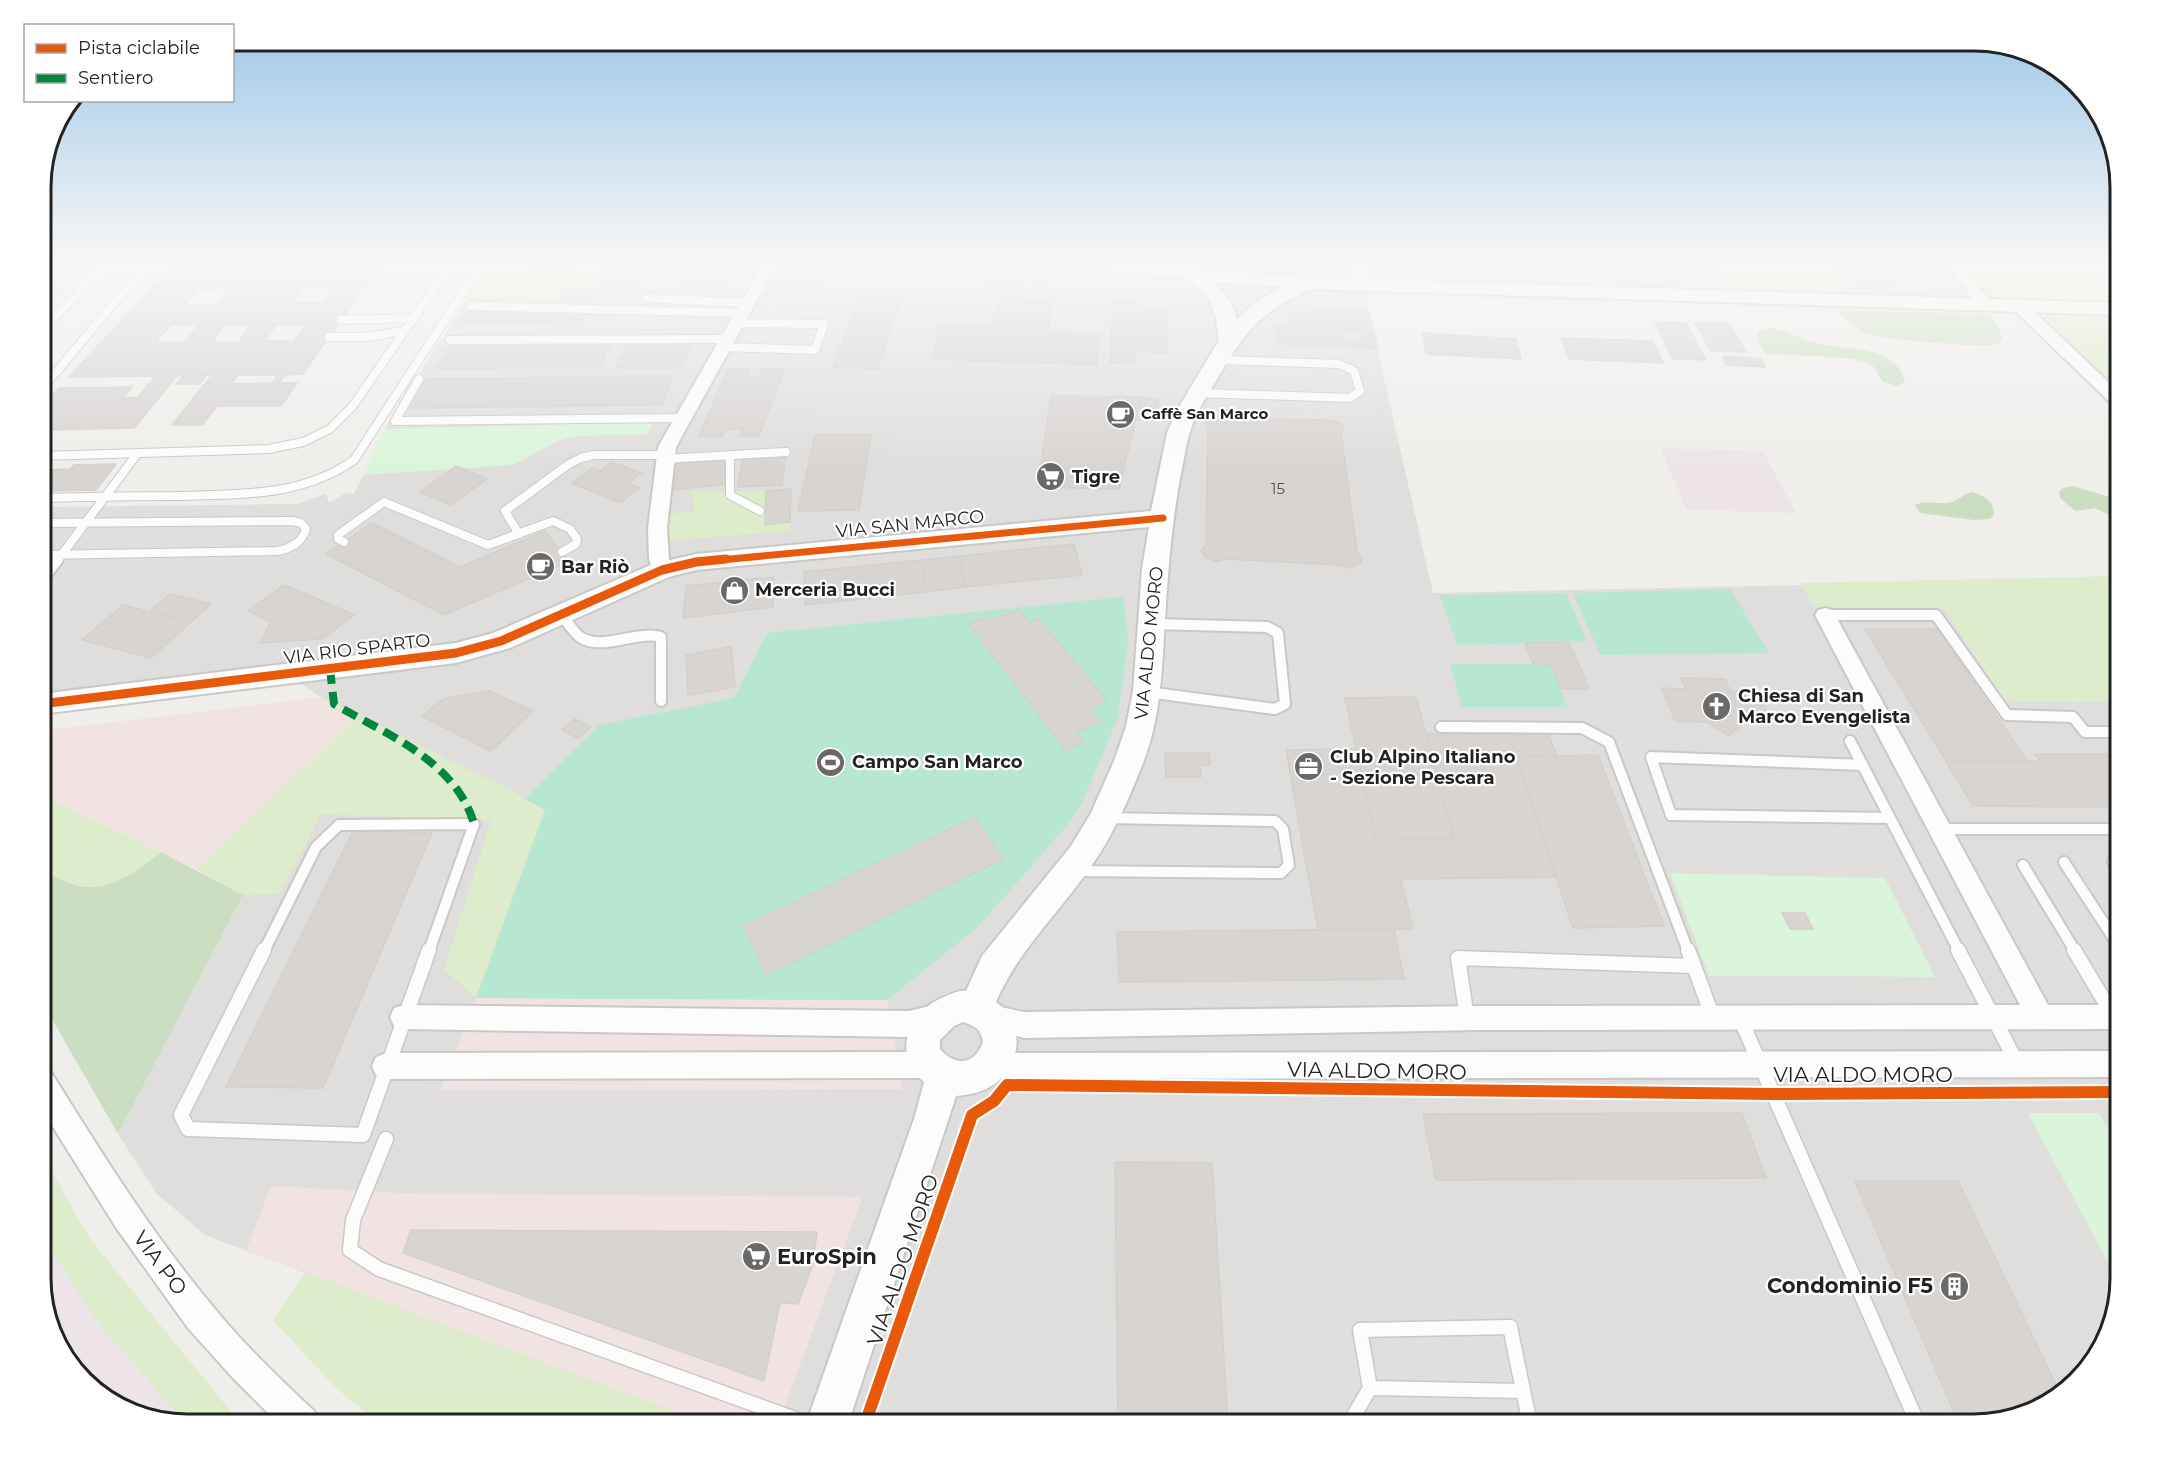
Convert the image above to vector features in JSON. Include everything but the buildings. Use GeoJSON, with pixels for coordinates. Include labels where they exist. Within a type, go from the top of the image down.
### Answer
{"type":"FeatureCollection","features":[{"type":"Feature","properties":{"kind":"street"},"geometry":{"type":"LineString","coordinates":[[662,570],[658,545],[667,447],[731,332]]}},
{"type":"Feature","properties":{"kind":"street"},"geometry":{"type":"LineString","coordinates":[[1228,332],[1229,340]]}},
{"type":"Feature","properties":{"kind":"street"},"geometry":{"type":"LineString","coordinates":[[1162,518],[1178,433],[1229,340],[1236,332]]}},
{"type":"Feature","properties":{"kind":"street"},"geometry":{"type":"LineString","coordinates":[[2047,332],[2110,392]]}},
{"type":"Feature","properties":{"kind":"street","name":"VIA SAN MARCO"},"geometry":{"type":"LineString","coordinates":[[662,570],[696,562],[1162,518]]}},
{"type":"Feature","properties":{"kind":"street","name":"VIA ALDO MORO"},"geometry":{"type":"LineString","coordinates":[[984,1013],[994,967],[1070,871],[1104,818],[1140,727],[1147,692],[1155,569],[1162,518]]}},
{"type":"Feature","properties":{"kind":"street","name":"VIA RIO SPARTO"},"geometry":{"type":"LineString","coordinates":[[51,703],[456,653],[501,641],[662,570]]}},
{"type":"Feature","properties":{"kind":"street"},"geometry":{"type":"LineString","coordinates":[[1825,615],[2040,1017]]}},
{"type":"Feature","properties":{"kind":"street"},"geometry":{"type":"LineString","coordinates":[[937,1071],[923,1045],[930,1024],[950,1009],[963,1006],[1018,1025],[1467,1018],[2110,1017]]}},
{"type":"Feature","properties":{"kind":"street"},"geometry":{"type":"LineString","coordinates":[[386,1066],[937,1071],[956,1079],[968,1078],[980,1074],[991,1066],[1001,1047],[998,1026],[984,1013]]}},
{"type":"Feature","properties":{"kind":"street"},"geometry":{"type":"LineString","coordinates":[[404,1017],[909,1024],[938,1016]]}},
{"type":"Feature","properties":{"kind":"street","name":"VIA ALDO MORO"},"geometry":{"type":"LineString","coordinates":[[991,1066],[2110,1064]]}},
{"type":"Feature","properties":{"kind":"street","name":"VIA ALDO MORO"},"geometry":{"type":"LineString","coordinates":[[831,1414],[933,1116],[937,1071]]}},
{"type":"Feature","properties":{"kind":"street","name":"VIA PO"},"geometry":{"type":"LineString","coordinates":[[51,1098],[130,1223],[173,1282],[226,1346],[292,1414]]}},
{"type":"Feature","properties":{"kind":"lane"},"geometry":{"type":"LineString","coordinates":[[51,378],[89,332]]}},
{"type":"Feature","properties":{"kind":"lane"},"geometry":{"type":"LineString","coordinates":[[329,337],[366,337],[395,332]]}},
{"type":"Feature","properties":{"kind":"lane"},"geometry":{"type":"LineString","coordinates":[[51,456],[269,449],[290,446],[319,436],[330,429],[352,407],[403,332]]}},
{"type":"Feature","properties":{"kind":"lane"},"geometry":{"type":"LineString","coordinates":[[51,498],[257,495],[301,488],[337,473],[354,460],[437,332]]}},
{"type":"Feature","properties":{"kind":"lane"},"geometry":{"type":"LineString","coordinates":[[450,340],[725,343],[815,350],[821,332]]}},
{"type":"Feature","properties":{"kind":"lane"},"geometry":{"type":"LineString","coordinates":[[1199,393],[1350,398],[1359,391],[1354,371],[1339,364],[1219,360]]}},
{"type":"Feature","properties":{"kind":"lane"},"geometry":{"type":"LineString","coordinates":[[419,379],[395,421],[684,418]]}},
{"type":"Feature","properties":{"kind":"lane"},"geometry":{"type":"LineString","coordinates":[[519,534],[505,511],[569,464],[594,455],[665,457],[786,452]]}},
{"type":"Feature","properties":{"kind":"lane"},"geometry":{"type":"LineString","coordinates":[[51,569],[137,454]]}},
{"type":"Feature","properties":{"kind":"lane"},"geometry":{"type":"LineString","coordinates":[[730,455],[730,495],[760,511]]}},
{"type":"Feature","properties":{"kind":"lane"},"geometry":{"type":"LineString","coordinates":[[344,542],[338,539],[338,535],[384,502],[488,544],[553,521],[570,529],[577,538],[576,544],[562,552]]}},
{"type":"Feature","properties":{"kind":"lane"},"geometry":{"type":"LineString","coordinates":[[51,523],[293,521],[301,523],[306,529],[304,536],[296,544],[278,550],[51,555]]}},
{"type":"Feature","properties":{"kind":"lane"},"geometry":{"type":"LineString","coordinates":[[562,615],[582,639],[598,643],[651,633],[661,638],[662,701]]}},
{"type":"Feature","properties":{"kind":"lane"},"geometry":{"type":"LineString","coordinates":[[1825,615],[1936,615],[2007,715],[2073,717],[2085,732],[2110,732]]}},
{"type":"Feature","properties":{"kind":"lane"},"geometry":{"type":"LineString","coordinates":[[1147,692],[1275,710],[1285,704],[1278,633],[1267,627],[1152,624]]}},
{"type":"Feature","properties":{"kind":"lane"},"geometry":{"type":"LineString","coordinates":[[1441,727],[1582,728],[1608,742],[1713,1018]]}},
{"type":"Feature","properties":{"kind":"lane"},"geometry":{"type":"LineString","coordinates":[[1850,741],[2018,1064]]}},
{"type":"Feature","properties":{"kind":"lane"},"geometry":{"type":"LineString","coordinates":[[1863,765],[1651,757],[1671,814],[1890,818]]}},
{"type":"Feature","properties":{"kind":"lane"},"geometry":{"type":"LineString","coordinates":[[1070,871],[1281,873],[1289,865],[1283,829],[1275,821],[1104,818]]}},
{"type":"Feature","properties":{"kind":"lane"},"geometry":{"type":"LineString","coordinates":[[474,824],[386,1066],[363,1135],[188,1129],[181,1115],[316,847],[339,825],[474,824]]}},
{"type":"Feature","properties":{"kind":"lane"},"geometry":{"type":"LineString","coordinates":[[1940,829],[2110,829]]}},
{"type":"Feature","properties":{"kind":"lane"},"geometry":{"type":"LineString","coordinates":[[2064,862],[2110,931]]}},
{"type":"Feature","properties":{"kind":"lane"},"geometry":{"type":"LineString","coordinates":[[2024,865],[2110,1006]]}},
{"type":"Feature","properties":{"kind":"lane"},"geometry":{"type":"LineString","coordinates":[[1467,1018],[1458,958],[1694,966]]}},
{"type":"Feature","properties":{"kind":"lane"},"geometry":{"type":"LineString","coordinates":[[1740,1018],[1913,1414]]}},
{"type":"Feature","properties":{"kind":"lane"},"geometry":{"type":"LineString","coordinates":[[386,1139],[353,1220],[350,1250],[379,1269],[779,1414]]}},
{"type":"Feature","properties":{"kind":"lane"},"geometry":{"type":"LineString","coordinates":[[1355,1414],[1370,1388],[1360,1330],[1510,1327],[1528,1414]]}},
{"type":"Feature","properties":{"kind":"lane"},"geometry":{"type":"LineString","coordinates":[[1370,1388],[1523,1391]]}},
{"type":"Feature","properties":{"kind":"shaded area"},"geometry":{"type":"Polygon","coordinates":[[[446,332],[1374,332],[1433,593],[1802,585],[1816,608],[1944,608],[2006,701],[2110,702],[2110,1287],[2103,1322],[2096,1338],[2076,1368],[2049,1391],[2026,1404],[1991,1413],[1974,1414],[681,1414],[205,1235],[156,1193],[118,1134],[243,895],[196,869],[354,720],[299,682],[51,711],[51,623],[96,566],[282,561],[338,519],[354,494],[390,419],[446,332]]]}},
{"type":"Feature","properties":{"kind":"shaded area"},"geometry":{"type":"Polygon","coordinates":[[[746,332],[840,332],[828,365],[730,362],[746,332]]]}},
{"type":"Feature","properties":{"kind":"shaded area"},"geometry":{"type":"Polygon","coordinates":[[[1249,350],[1374,353],[1383,397],[1371,397],[1373,413],[1213,407],[1249,350]]]}},
{"type":"Feature","properties":{"kind":"shaded area"},"geometry":{"type":"Polygon","coordinates":[[[830,376],[1011,381],[1010,391],[1047,393],[1027,506],[923,487],[918,517],[877,517],[894,429],[815,425],[830,376]]]}},
{"type":"Feature","properties":{"kind":"shaded area"},"geometry":{"type":"Polygon","coordinates":[[[647,434],[642,444],[574,448],[544,463],[532,458],[550,446],[571,439],[647,434]]]}},
{"type":"Feature","properties":{"kind":"shaded area"},"geometry":{"type":"Polygon","coordinates":[[[1660,448],[1763,451],[1796,513],[1687,510],[1660,448]]]}},
{"type":"Feature","properties":{"kind":"shaded area"},"geometry":{"type":"Polygon","coordinates":[[[507,478],[519,482],[471,518],[459,513],[507,478]]]}},
{"type":"Feature","properties":{"kind":"shaded area"},"geometry":{"type":"Polygon","coordinates":[[[347,492],[354,494],[338,519],[282,561],[96,566],[51,623],[51,507],[298,504],[326,494],[329,503],[347,492]]]}},
{"type":"Feature","properties":{"kind":"shaded area"},"geometry":{"type":"Polygon","coordinates":[[[990,507],[991,517],[929,523],[928,512],[990,507]]]}},
{"type":"Feature","properties":{"kind":"shaded area"},"geometry":{"type":"Polygon","coordinates":[[[616,555],[625,567],[556,597],[547,585],[616,555]]]}},
{"type":"Feature","properties":{"kind":"shaded area"},"geometry":{"type":"Polygon","coordinates":[[[538,589],[546,601],[482,629],[474,616],[538,589]]]}},
{"type":"Feature","properties":{"kind":"shaded area"},"geometry":{"type":"Polygon","coordinates":[[[678,597],[678,649],[551,666],[545,656],[678,597]]]}},
{"type":"Feature","properties":{"kind":"shaded area"},"geometry":{"type":"Polygon","coordinates":[[[1168,603],[1303,605],[1313,664],[1324,665],[1317,612],[1422,615],[1439,693],[1333,694],[1330,681],[1300,683],[1309,732],[1227,730],[1228,749],[1155,748],[1168,603]]]}},
{"type":"Feature","properties":{"kind":"shaded area"},"geometry":{"type":"Polygon","coordinates":[[[322,697],[354,720],[196,869],[51,800],[51,730],[322,697]]]}},
{"type":"Feature","properties":{"kind":"shaded area"},"geometry":{"type":"Polygon","coordinates":[[[1611,727],[1659,728],[1678,781],[1837,787],[1885,878],[1670,873],[1611,727]]]}},
{"type":"Feature","properties":{"kind":"shaded area"},"geometry":{"type":"Polygon","coordinates":[[[1289,790],[1305,899],[1068,900],[1131,791],[1289,790]]]}},
{"type":"Feature","properties":{"kind":"shaded area"},"geometry":{"type":"Polygon","coordinates":[[[432,833],[457,833],[340,1115],[311,1115],[432,833]]]}},
{"type":"Feature","properties":{"kind":"shaded area"},"geometry":{"type":"Polygon","coordinates":[[[2072,853],[2110,853],[2110,912],[2072,853]]]}},
{"type":"Feature","properties":{"kind":"shaded area"},"geometry":{"type":"Polygon","coordinates":[[[1984,854],[2049,854],[2110,954],[2110,993],[2065,993],[1984,854]]]}},
{"type":"Feature","properties":{"kind":"shaded area"},"geometry":{"type":"Polygon","coordinates":[[[1551,884],[1569,937],[1670,937],[1691,998],[1435,1000],[1410,887],[1551,884]]]}},
{"type":"Feature","properties":{"kind":"shaded area"},"geometry":{"type":"Polygon","coordinates":[[[1709,976],[1935,977],[1947,997],[1717,996],[1709,976]]]}},
{"type":"Feature","properties":{"kind":"shaded area"},"geometry":{"type":"Polygon","coordinates":[[[1393,987],[1418,1005],[1092,1007],[1074,988],[1393,987]]]}},
{"type":"Feature","properties":{"kind":"shaded area"},"geometry":{"type":"Polygon","coordinates":[[[476,998],[887,1000],[903,1089],[782,1414],[681,1414],[246,1250],[271,1186],[400,1193],[476,998]]]}},
{"type":"Feature","properties":{"kind":"shaded area"},"geometry":{"type":"Polygon","coordinates":[[[903,1089],[863,1197],[400,1193],[440,1090],[903,1089]]]}},
{"type":"Feature","properties":{"kind":"shaded area"},"geometry":{"type":"Polygon","coordinates":[[[1964,1144],[2044,1144],[2110,1266],[2110,1287],[2103,1322],[2096,1338],[2076,1368],[1964,1144]]]}},
{"type":"Feature","properties":{"kind":"shaded area"},"geometry":{"type":"Polygon","coordinates":[[[51,1171],[90,1239],[233,1414],[170,1413],[143,1407],[112,1391],[97,1380],[79,1361],[58,1322],[51,1287],[51,1171]]]}},
{"type":"Feature","properties":{"kind":"shaded area"},"geometry":{"type":"Polygon","coordinates":[[[1326,1286],[1536,1286],[1574,1414],[1309,1414],[1337,1370],[1326,1286]]]}},
{"type":"Feature","properties":{"kind":"green space"},"geometry":{"type":"Polygon","coordinates":[[[1785,332],[1815,343],[1870,352],[1893,362],[1900,370],[1905,382],[1897,386],[1883,382],[1873,366],[1854,359],[1766,354],[1758,341],[1757,334],[1785,332]]]}},
{"type":"Feature","properties":{"kind":"green space"},"geometry":{"type":"Polygon","coordinates":[[[2000,332],[2003,340],[1995,345],[1986,346],[1908,340],[1865,333],[2000,332]]]}},
{"type":"Feature","properties":{"kind":"green space"},"geometry":{"type":"Polygon","coordinates":[[[2056,332],[2110,332],[2110,384],[2056,332]]]}},
{"type":"Feature","properties":{"kind":"green space"},"geometry":{"type":"Polygon","coordinates":[[[653,422],[647,434],[576,436],[558,441],[513,465],[363,475],[385,429],[653,422]]]}},
{"type":"Feature","properties":{"kind":"green space"},"geometry":{"type":"Polygon","coordinates":[[[2073,486],[2110,497],[2110,515],[2095,508],[2075,511],[2060,498],[2059,492],[2063,488],[2073,486]]]}},
{"type":"Feature","properties":{"kind":"green space"},"geometry":{"type":"Polygon","coordinates":[[[766,491],[765,524],[790,522],[790,531],[664,541],[666,514],[694,511],[692,492],[766,491]]]}},
{"type":"Feature","properties":{"kind":"green space"},"geometry":{"type":"Polygon","coordinates":[[[1973,492],[1990,502],[1994,514],[1990,519],[1974,520],[1920,513],[1915,505],[1925,502],[1950,503],[1973,492]]]}},
{"type":"Feature","properties":{"kind":"green space"},"geometry":{"type":"Polygon","coordinates":[[[2110,576],[2110,702],[2006,701],[1944,608],[1815,608],[1800,583],[2110,576]]]}},
{"type":"Feature","properties":{"kind":"green space"},"geometry":{"type":"Polygon","coordinates":[[[1730,589],[1769,653],[1600,655],[1573,593],[1730,589]]]}},
{"type":"Feature","properties":{"kind":"green space"},"geometry":{"type":"Polygon","coordinates":[[[1566,593],[1587,641],[1457,645],[1440,595],[1566,593]]]}},
{"type":"Feature","properties":{"kind":"green space","name":"Campo San Marco"},"geometry":{"type":"Polygon","coordinates":[[[1123,597],[1128,641],[1118,717],[1083,801],[1071,821],[977,928],[887,1000],[476,998],[545,810],[525,799],[599,725],[734,698],[767,633],[1123,597]]]}},
{"type":"Feature","properties":{"kind":"green space"},"geometry":{"type":"Polygon","coordinates":[[[1450,664],[1551,664],[1567,707],[1462,707],[1450,664]]]}},
{"type":"Feature","properties":{"kind":"green space"},"geometry":{"type":"Polygon","coordinates":[[[323,698],[511,790],[545,810],[476,998],[444,969],[491,821],[321,814],[280,894],[243,895],[196,869],[354,720],[323,698]]]}},
{"type":"Feature","properties":{"kind":"green space"},"geometry":{"type":"Polygon","coordinates":[[[51,800],[161,852],[126,877],[106,885],[85,887],[51,874],[51,800]]]}},
{"type":"Feature","properties":{"kind":"green space"},"geometry":{"type":"Polygon","coordinates":[[[161,852],[243,895],[118,1134],[51,1017],[51,874],[74,885],[96,887],[126,877],[161,852]]]}},
{"type":"Feature","properties":{"kind":"green space"},"geometry":{"type":"Polygon","coordinates":[[[1670,873],[1885,878],[1935,977],[1709,976],[1670,873]]]}},
{"type":"Feature","properties":{"kind":"green space"},"geometry":{"type":"Polygon","coordinates":[[[2028,1113],[2099,1113],[2110,1132],[2110,1266],[2028,1113]]]}},
{"type":"Feature","properties":{"kind":"green space"},"geometry":{"type":"Polygon","coordinates":[[[51,1171],[90,1239],[233,1414],[177,1413],[96,1320],[51,1251],[51,1171]]]}},
{"type":"Feature","properties":{"kind":"green space"},"geometry":{"type":"Polygon","coordinates":[[[305,1272],[681,1414],[367,1414],[336,1388],[273,1320],[305,1272]]]}},
{"type":"Feature","properties":{"kind":"marked path"},"geometry":{"type":"LineString","coordinates":[[330,669],[334,704],[408,747],[444,774],[458,788],[467,802],[474,824]]}},
{"type":"Feature","properties":{"kind":"cycle path"},"geometry":{"type":"LineString","coordinates":[[51,703],[456,653],[501,641],[662,570],[696,562],[1163,518]]}},
{"type":"Feature","properties":{"kind":"cycle path"},"geometry":{"type":"LineString","coordinates":[[868,1414],[972,1115],[994,1101],[1007,1085],[1774,1094],[2110,1092]]}},
{"type":"Feature","properties":{"kind":"place","name":"Caffè San Marco"},"geometry":{"type":"Point","coordinates":[1120,414]}},
{"type":"Feature","properties":{"kind":"place","name":"Tigre"},"geometry":{"type":"Point","coordinates":[1051,477]}},
{"type":"Feature","properties":{"kind":"place","name":"Bar Riò"},"geometry":{"type":"Point","coordinates":[540,567]}},
{"type":"Feature","properties":{"kind":"place","name":"Merceria Bucci"},"geometry":{"type":"Point","coordinates":[734,590]}},
{"type":"Feature","properties":{"kind":"place","name":"Chiesa di San Marco Evengelista"},"geometry":{"type":"Point","coordinates":[1717,706]}},
{"type":"Feature","properties":{"kind":"place","name":"Campo San Marco"},"geometry":{"type":"Point","coordinates":[831,762]}},
{"type":"Feature","properties":{"kind":"place","name":"Club Alpino Italiano - Sezione Pescara"},"geometry":{"type":"Point","coordinates":[1309,767]}},
{"type":"Feature","properties":{"kind":"place","name":"EuroSpin"},"geometry":{"type":"Point","coordinates":[756,1257]}},
{"type":"Feature","properties":{"kind":"place","name":"Condominio F5"},"geometry":{"type":"Point","coordinates":[1954,1286]}}]}
